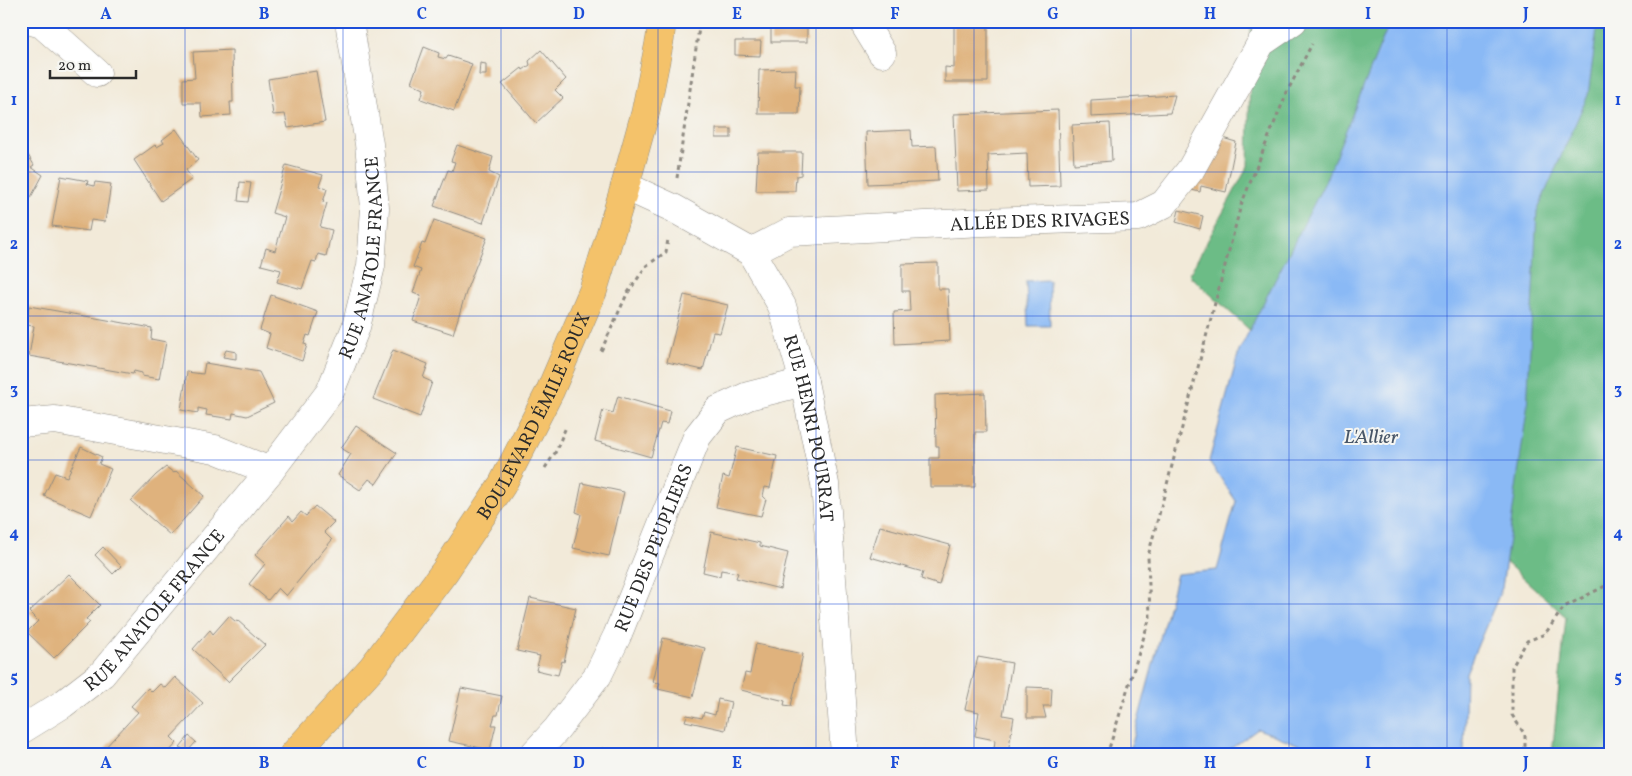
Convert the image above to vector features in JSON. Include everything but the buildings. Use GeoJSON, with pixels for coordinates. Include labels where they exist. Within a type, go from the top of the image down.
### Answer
{"type":"FeatureCollection","features":[{"type":"Feature","properties":{"kind":"main road","name":"BOULEVARD ÉMILE ROUX"},"geometry":{"type":"LineString","coordinates":[[293,755],[372,668],[445,572],[502,485],[550,391],[593,291],[625,186],[645,114],[662,21]]}},
{"type":"Feature","properties":{"kind":"street"},"geometry":{"type":"LineString","coordinates":[[32,21],[42,24],[96,73]]}},
{"type":"Feature","properties":{"kind":"street","name":"RUE ANATOLE FRANCE"},"geometry":{"type":"LineString","coordinates":[[21,730],[63,704],[102,674],[270,471],[330,392],[356,327],[371,266],[375,208],[369,144],[348,21]]}},
{"type":"Feature","properties":{"kind":"street"},"geometry":{"type":"LineString","coordinates":[[865,21],[866,27],[882,53]]}},
{"type":"Feature","properties":{"kind":"street","name":"ALLÉE DES RIVAGES"},"geometry":{"type":"LineString","coordinates":[[751,252],[789,232],[983,222],[1138,217],[1164,204],[1191,169],[1260,43],[1293,21]]}},
{"type":"Feature","properties":{"kind":"street"},"geometry":{"type":"LineString","coordinates":[[625,186],[673,208],[751,252]]}},
{"type":"Feature","properties":{"kind":"street","name":"RUE HENRI POURRAT"},"geometry":{"type":"LineString","coordinates":[[751,252],[782,306],[804,382],[825,484],[845,755]]}},
{"type":"Feature","properties":{"kind":"street","name":"RUE DES PEUPLIERS"},"geometry":{"type":"LineString","coordinates":[[533,755],[557,729],[598,675],[617,636],[697,437],[718,410],[748,396],[804,382]]}},
{"type":"Feature","properties":{"kind":"street"},"geometry":{"type":"LineString","coordinates":[[21,423],[55,420],[215,449],[270,471]]}},
{"type":"Feature","properties":{"kind":"path"},"geometry":{"type":"LineString","coordinates":[[1107,755],[1150,617],[1148,556],[1241,205],[1286,92],[1316,37]]}},
{"type":"Feature","properties":{"kind":"path"},"geometry":{"type":"LineString","coordinates":[[1525,755],[1525,736],[1512,715],[1512,667],[1527,641],[1545,634],[1564,607],[1611,582]]}},
{"type":"Feature","properties":{"kind":"green space"},"geometry":{"type":"Polygon","coordinates":[[[1251,21],[1611,21],[1611,755],[1552,755],[1566,617],[1189,275],[1248,166],[1251,21]]]}},
{"type":"Feature","properties":{"kind":"water","name":"L'Allier"},"geometry":{"type":"Polygon","coordinates":[[[1390,21],[1601,21],[1597,29],[1588,95],[1537,211],[1527,410],[1502,588],[1466,673],[1464,755],[1326,755],[1258,729],[1222,755],[1129,755],[1177,574],[1217,570],[1236,501],[1209,461],[1239,351],[1325,182],[1390,21]]]}},
{"type":"Feature","properties":{"kind":"water"},"geometry":{"type":"Polygon","coordinates":[[[1049,280],[1050,326],[1028,326],[1026,281],[1049,280]]]}}]}
